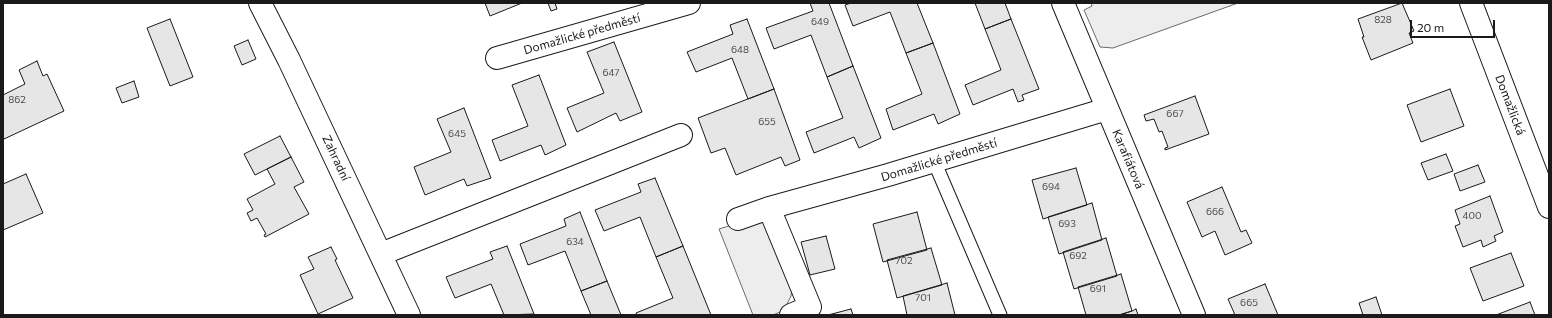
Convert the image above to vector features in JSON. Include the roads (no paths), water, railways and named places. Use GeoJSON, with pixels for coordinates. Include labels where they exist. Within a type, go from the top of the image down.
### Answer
{"type":"FeatureCollection","features":[{"type":"Feature","properties":{"kind":"street","name":"Zahradní"},"geometry":{"type":"LineString","coordinates":[[260,3],[292,67],[409,315]]}},
{"type":"Feature","properties":{"kind":"street","name":"Domažlické předměstí"},"geometry":{"type":"LineString","coordinates":[[497,58],[689,3]]}},
{"type":"Feature","properties":{"kind":"street","name":"Karafiátová"},"geometry":{"type":"LineString","coordinates":[[1063,3],[1194,315]]}},
{"type":"Feature","properties":{"kind":"street","name":"Domažlická"},"geometry":{"type":"LineString","coordinates":[[1471,3],[1549,207]]}},
{"type":"Feature","properties":{"kind":"street","name":"Domažlické předměstí"},"geometry":{"type":"LineString","coordinates":[[738,219],[769,208],[934,161],[1107,109]]}},
{"type":"Feature","properties":{"kind":"street"},"geometry":{"type":"LineString","coordinates":[[380,254],[681,134]]}},
{"type":"Feature","properties":{"kind":"street"},"geometry":{"type":"LineString","coordinates":[[769,208],[804,312]]}},
{"type":"Feature","properties":{"kind":"lane"},"geometry":{"type":"LineString","coordinates":[[934,161],[1000,315]]}}]}
